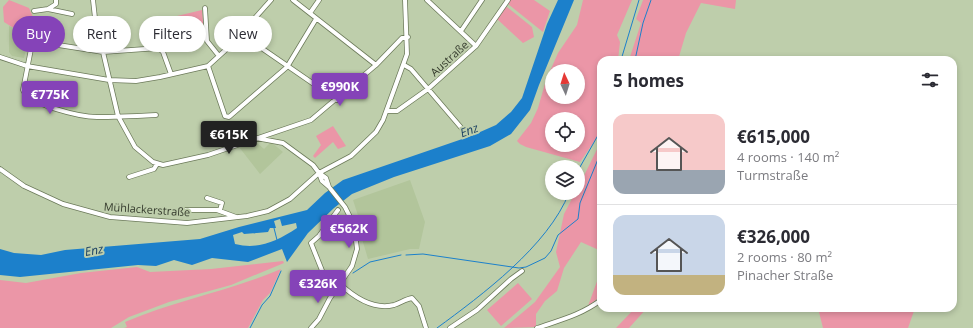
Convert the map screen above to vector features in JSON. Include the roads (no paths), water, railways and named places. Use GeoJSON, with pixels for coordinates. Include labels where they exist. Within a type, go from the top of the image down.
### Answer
{"type":"FeatureCollection","features":[{"type":"Feature","properties":{"kind":"street"},"geometry":{"type":"LineString","coordinates":[[48,9],[56,4],[56,0]]}},
{"type":"Feature","properties":{"kind":"street"},"geometry":{"type":"LineString","coordinates":[[93,0],[96,16]]}},
{"type":"Feature","properties":{"kind":"street"},"geometry":{"type":"LineString","coordinates":[[257,16],[271,0]]}},
{"type":"Feature","properties":{"kind":"street"},"geometry":{"type":"LineString","coordinates":[[293,0],[376,64]]}},
{"type":"Feature","properties":{"kind":"street"},"geometry":{"type":"LineString","coordinates":[[310,13],[319,0]]}},
{"type":"Feature","properties":{"kind":"street","name":"Mühlackerstraße"},"geometry":{"type":"LineString","coordinates":[[0,169],[24,186],[63,204],[110,217],[187,223],[256,215],[277,206],[298,193],[320,173],[351,156],[376,132],[388,110],[404,65],[408,48],[405,0]]}},
{"type":"Feature","properties":{"kind":"street"},"geometry":{"type":"LineString","coordinates":[[426,0],[476,46]]}},
{"type":"Feature","properties":{"kind":"street"},"geometry":{"type":"LineString","coordinates":[[461,31],[482,0]]}},
{"type":"Feature","properties":{"kind":"street","name":"Austraße"},"geometry":{"type":"LineString","coordinates":[[388,110],[396,111],[428,89],[476,46],[508,0]]}},
{"type":"Feature","properties":{"kind":"street"},"geometry":{"type":"LineString","coordinates":[[205,8],[207,41],[219,56]]}},
{"type":"Feature","properties":{"kind":"street"},"geometry":{"type":"LineString","coordinates":[[34,11],[48,9],[72,14]]}},
{"type":"Feature","properties":{"kind":"street"},"geometry":{"type":"LineString","coordinates":[[208,66],[225,116],[228,117],[287,67],[316,19]]}},
{"type":"Feature","properties":{"kind":"street"},"geometry":{"type":"LineString","coordinates":[[103,52],[118,116],[135,147],[157,164],[170,164],[198,157],[305,124],[337,100],[402,38],[408,37]]}},
{"type":"Feature","properties":{"kind":"street"},"geometry":{"type":"LineString","coordinates":[[73,47],[39,42],[34,44],[31,49],[27,66],[24,90],[28,98],[57,109],[96,117],[156,115]]}},
{"type":"Feature","properties":{"kind":"street"},"geometry":{"type":"LineString","coordinates":[[131,50],[159,48],[163,52],[171,74]]}},
{"type":"Feature","properties":{"kind":"street"},"geometry":{"type":"LineString","coordinates":[[0,57],[27,66],[109,80],[136,81],[208,66],[223,52]]}},
{"type":"Feature","properties":{"kind":"street"},"geometry":{"type":"LineString","coordinates":[[266,52],[337,100]]}},
{"type":"Feature","properties":{"kind":"street"},"geometry":{"type":"LineString","coordinates":[[404,65],[411,68],[464,131]]}},
{"type":"Feature","properties":{"kind":"street"},"geometry":{"type":"LineString","coordinates":[[256,138],[283,144],[311,164],[320,173],[345,207],[354,225],[357,249],[352,266],[335,290],[319,319],[311,328]]}},
{"type":"Feature","properties":{"kind":"street"},"geometry":{"type":"LineString","coordinates":[[129,177],[154,169],[157,164]]}},
{"type":"Feature","properties":{"kind":"street"},"geometry":{"type":"LineString","coordinates":[[207,198],[222,204],[220,210]]}},
{"type":"Feature","properties":{"kind":"street"},"geometry":{"type":"LineString","coordinates":[[184,210],[220,210],[236,218]]}},
{"type":"Feature","properties":{"kind":"street"},"geometry":{"type":"LineString","coordinates":[[335,290],[325,278],[310,243],[319,236],[338,210]]}},
{"type":"Feature","properties":{"kind":"street"},"geometry":{"type":"LineString","coordinates":[[450,328],[477,310],[511,278],[522,271]]}},
{"type":"Feature","properties":{"kind":"street"},"geometry":{"type":"LineString","coordinates":[[340,284],[358,297],[375,304],[388,306],[412,298],[419,306],[426,328]]}},
{"type":"Feature","properties":{"kind":"street"},"geometry":{"type":"LineString","coordinates":[[537,328],[589,310],[597,303]]}},
{"type":"Feature","properties":{"kind":"water","name":"Enz"},"geometry":{"type":"Polygon","coordinates":[[[558,0],[574,0],[548,64],[545,64],[545,70],[530,110],[511,134],[490,146],[394,177],[352,194],[334,208],[308,233],[287,262],[282,249],[248,262],[212,258],[192,265],[174,260],[156,266],[138,265],[20,277],[0,275],[0,249],[14,253],[41,255],[65,250],[200,239],[239,227],[307,210],[325,193],[343,180],[471,136],[496,125],[511,112],[522,98],[547,24],[558,0]],[[280,219],[274,221],[276,228],[270,228],[268,232],[244,234],[242,232],[233,235],[235,244],[252,246],[268,243],[297,228],[296,223],[282,226],[280,219]]]}},
{"type":"Feature","properties":{"kind":"waterway"},"geometry":{"type":"LineString","coordinates":[[622,56],[639,0]]}},
{"type":"Feature","properties":{"kind":"waterway"},"geometry":{"type":"LineString","coordinates":[[636,56],[643,23],[651,0]]}},
{"type":"Feature","properties":{"kind":"waterway"},"geometry":{"type":"LineString","coordinates":[[584,160],[597,137]]}},
{"type":"Feature","properties":{"kind":"waterway"},"geometry":{"type":"LineString","coordinates":[[406,255],[423,254],[519,268],[526,267],[545,258],[551,251],[558,235],[578,219],[580,203],[597,162]]}},
{"type":"Feature","properties":{"kind":"waterway"},"geometry":{"type":"LineString","coordinates":[[437,328],[493,285],[512,268],[546,232],[559,213],[566,200]]}},
{"type":"Feature","properties":{"kind":"waterway"},"geometry":{"type":"LineString","coordinates":[[274,228],[277,240]]}},
{"type":"Feature","properties":{"kind":"waterway"},"geometry":{"type":"LineString","coordinates":[[353,273],[370,262],[401,255]]}},
{"type":"Feature","properties":{"kind":"waterway"},"geometry":{"type":"LineString","coordinates":[[250,328],[262,305],[270,296],[281,271]]}}]}
